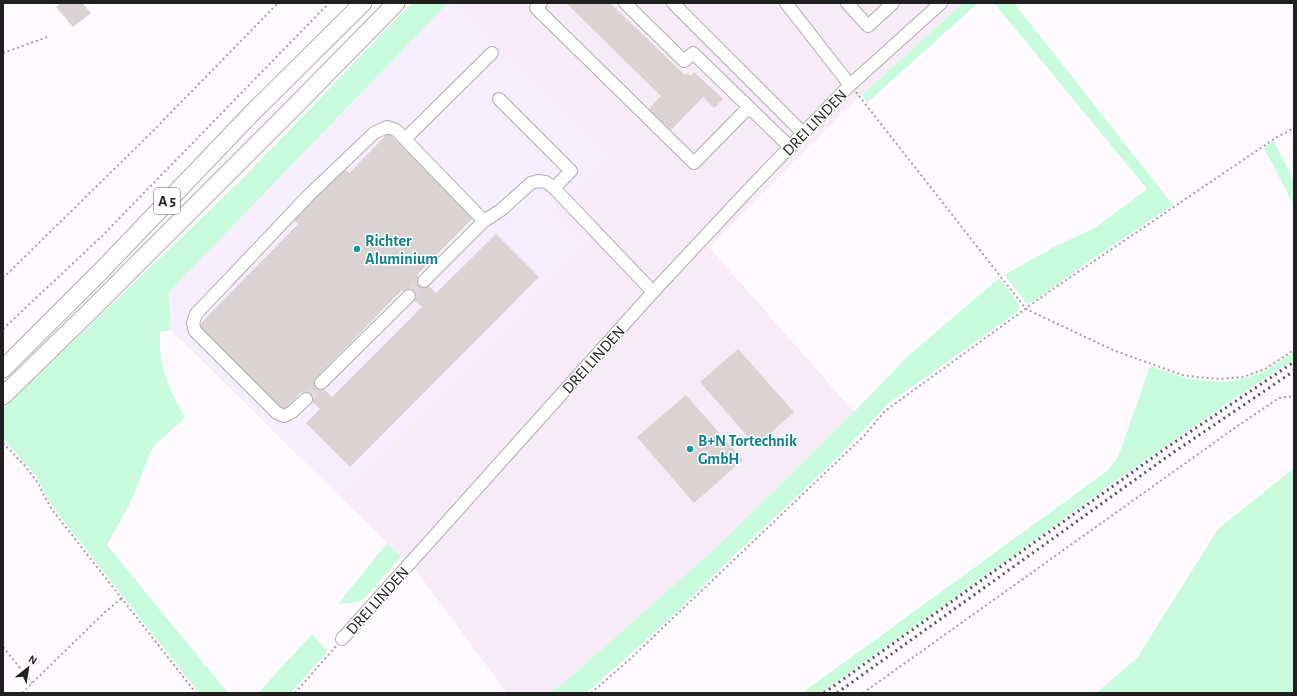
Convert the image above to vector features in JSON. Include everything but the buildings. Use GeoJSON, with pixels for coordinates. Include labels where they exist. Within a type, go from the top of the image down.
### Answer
{"type":"FeatureCollection","features":[{"type":"Feature","properties":{"kind":"highway","name":"A 5"},"geometry":{"type":"LineString","coordinates":[[3,369],[102,270],[251,114],[363,3]]}},
{"type":"Feature","properties":{"kind":"highway","name":"A 5"},"geometry":{"type":"LineString","coordinates":[[3,396],[150,252],[396,3]]}},
{"type":"Feature","properties":{"kind":"street"},"geometry":{"type":"LineString","coordinates":[[541,3],[536,8],[694,163],[748,108]]}},
{"type":"Feature","properties":{"kind":"street"},"geometry":{"type":"LineString","coordinates":[[625,3],[684,61],[693,53],[790,148]]}},
{"type":"Feature","properties":{"kind":"street"},"geometry":{"type":"LineString","coordinates":[[673,3],[803,133]]}},
{"type":"Feature","properties":{"kind":"street","name":"DREI LINDEN"},"geometry":{"type":"LineString","coordinates":[[786,3],[850,85]]}},
{"type":"Feature","properties":{"kind":"street"},"geometry":{"type":"LineString","coordinates":[[847,3],[868,26],[893,3]]}},
{"type":"Feature","properties":{"kind":"street","name":"DREI LINDEN"},"geometry":{"type":"LineString","coordinates":[[342,639],[653,292],[850,85],[941,3]]}},
{"type":"Feature","properties":{"kind":"street"},"geometry":{"type":"LineString","coordinates":[[405,139],[492,53]]}},
{"type":"Feature","properties":{"kind":"street"},"geometry":{"type":"LineString","coordinates":[[499,99],[571,171],[554,188]]}},
{"type":"Feature","properties":{"kind":"street"},"geometry":{"type":"LineString","coordinates":[[306,399],[292,412],[284,416],[277,413],[195,331],[193,323],[196,314],[309,195],[374,133],[387,127],[396,130],[484,221]]}},
{"type":"Feature","properties":{"kind":"street"},"geometry":{"type":"LineString","coordinates":[[424,281],[484,221],[501,210],[531,183],[538,180],[546,182],[554,188],[653,292]]}},
{"type":"Feature","properties":{"kind":"street"},"geometry":{"type":"LineString","coordinates":[[321,383],[409,296]]}},
{"type":"Feature","properties":{"kind":"path"},"geometry":{"type":"LineString","coordinates":[[3,278],[147,137],[278,3]]}},
{"type":"Feature","properties":{"kind":"path"},"geometry":{"type":"LineString","coordinates":[[3,329],[102,236],[329,3]]}},
{"type":"Feature","properties":{"kind":"path"},"geometry":{"type":"LineString","coordinates":[[3,53],[50,36]]}},
{"type":"Feature","properties":{"kind":"path"},"geometry":{"type":"LineString","coordinates":[[850,85],[1026,309],[1113,350],[1182,375],[1197,378],[1220,379],[1243,377],[1264,368],[1294,350]]}},
{"type":"Feature","properties":{"kind":"path"},"geometry":{"type":"LineString","coordinates":[[591,693],[629,660],[864,436],[885,411],[1088,265],[1277,137],[1294,128]]}},
{"type":"Feature","properties":{"kind":"path"},"geometry":{"type":"LineString","coordinates":[[863,693],[1239,425],[1279,398],[1294,396]]}},
{"type":"Feature","properties":{"kind":"path"},"geometry":{"type":"LineString","coordinates":[[3,443],[26,466],[38,483],[53,511],[196,693]]}},
{"type":"Feature","properties":{"kind":"path"},"geometry":{"type":"LineString","coordinates":[[22,693],[105,612],[122,598]]}},
{"type":"Feature","properties":{"kind":"path"},"geometry":{"type":"LineString","coordinates":[[295,693],[342,639]]}},
{"type":"Feature","properties":{"kind":"path"},"geometry":{"type":"LineString","coordinates":[[3,647],[32,683]]}},
{"type":"Feature","properties":{"kind":"shaded area"},"geometry":{"type":"Polygon","coordinates":[[[448,3],[963,3],[856,100],[709,247],[854,412],[719,545],[565,682],[548,693],[507,693],[417,572],[171,330],[448,3]]]}},
{"type":"Feature","properties":{"kind":"shaded area"},"geometry":{"type":"Polygon","coordinates":[[[448,3],[456,3],[609,157],[551,213],[584,247],[339,496],[171,330],[169,292],[448,3]]]}},
{"type":"Feature","properties":{"kind":"green space"},"geometry":{"type":"Polygon","coordinates":[[[412,3],[448,3],[169,292],[171,330],[160,332],[161,355],[169,386],[184,416],[183,420],[158,442],[150,452],[129,505],[107,545],[228,693],[199,693],[58,514],[48,500],[36,476],[5,441],[3,441],[3,409],[243,178],[412,3]]]}},
{"type":"Feature","properties":{"kind":"green space"},"geometry":{"type":"Polygon","coordinates":[[[963,3],[978,3],[867,103],[862,95],[963,3]]]}},
{"type":"Feature","properties":{"kind":"green space"},"geometry":{"type":"Polygon","coordinates":[[[994,3],[1014,3],[1173,205],[1028,305],[1004,275],[1054,247],[1096,227],[1147,189],[994,3]]]}},
{"type":"Feature","properties":{"kind":"green space"},"geometry":{"type":"Polygon","coordinates":[[[1274,141],[1294,181],[1294,206],[1264,148],[1274,141]]]}},
{"type":"Feature","properties":{"kind":"green space"},"geometry":{"type":"Polygon","coordinates":[[[999,278],[1018,303],[1020,308],[1016,313],[888,404],[836,459],[667,621],[590,690],[586,693],[548,693],[565,682],[719,545],[854,412],[908,356],[999,278]]]}},
{"type":"Feature","properties":{"kind":"green space"},"geometry":{"type":"Polygon","coordinates":[[[1294,352],[1294,360],[1247,390],[1118,479],[821,693],[802,693],[1107,471],[1118,457],[1150,366],[1185,378],[1220,382],[1238,380],[1265,371],[1294,352]]]}},
{"type":"Feature","properties":{"kind":"green space"},"geometry":{"type":"Polygon","coordinates":[[[1294,468],[1294,693],[1096,693],[1137,658],[1218,529],[1294,468]]]}},
{"type":"Feature","properties":{"kind":"green space"},"geometry":{"type":"Polygon","coordinates":[[[387,543],[401,557],[364,599],[354,603],[338,604],[387,543]]]}},
{"type":"Feature","properties":{"kind":"green space"},"geometry":{"type":"Polygon","coordinates":[[[312,634],[327,650],[326,653],[291,693],[258,693],[312,634]]]}},
{"type":"Feature","properties":{"kind":"tunnel"},"geometry":{"type":"LineString","coordinates":[[409,296],[424,281]]}},
{"type":"Feature","properties":{"kind":"tunnel"},"geometry":{"type":"LineString","coordinates":[[306,399],[321,383]]}},
{"type":"Feature","properties":{"kind":"railway"},"geometry":{"type":"LineString","coordinates":[[824,693],[1169,446],[1294,362]]}},
{"type":"Feature","properties":{"kind":"railway"},"geometry":{"type":"LineString","coordinates":[[837,693],[1171,454],[1294,371]]}},
{"type":"Feature","properties":{"kind":"place","name":"Richter Aluminium"},"geometry":{"type":"Point","coordinates":[357,249]}},
{"type":"Feature","properties":{"kind":"place","name":"B+N Tortechnik GmbH"},"geometry":{"type":"Point","coordinates":[690,449]}}]}
